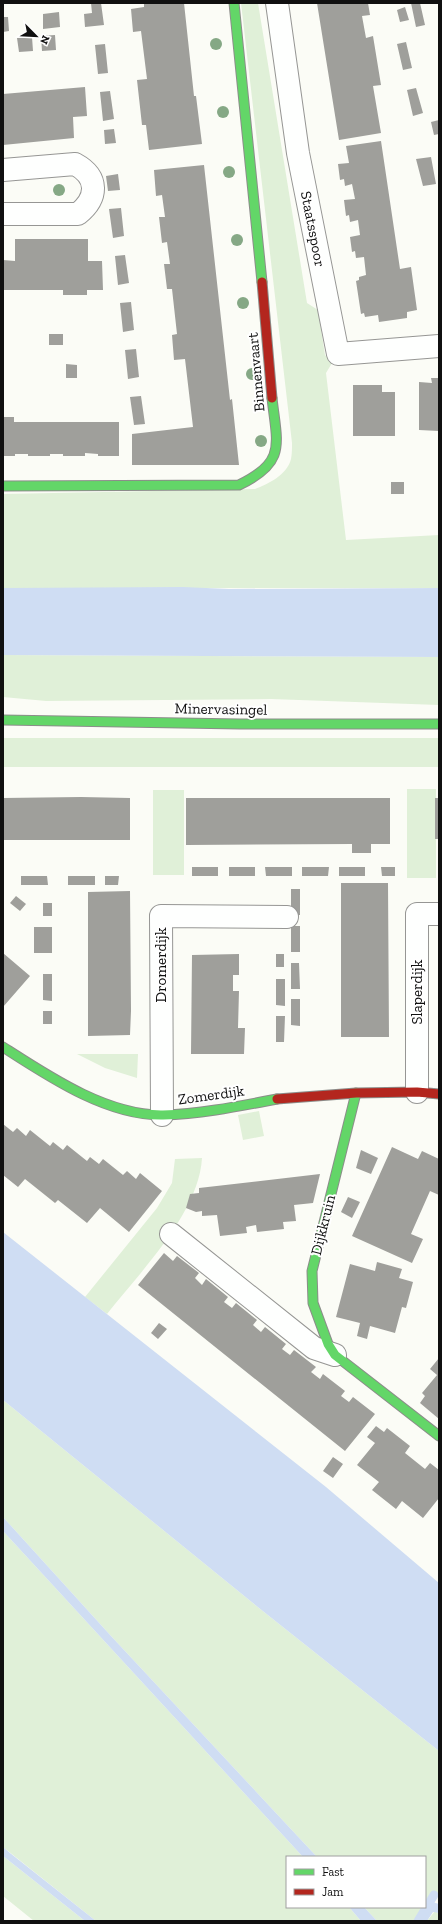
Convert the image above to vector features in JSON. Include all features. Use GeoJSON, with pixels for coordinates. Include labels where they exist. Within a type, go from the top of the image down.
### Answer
{"type":"FeatureCollection","features":[{"type":"Feature","properties":{"kind":"street","name":"Binnenvaart"},"geometry":{"type":"LineString","coordinates":[[3,486],[239,485],[262,475],[271,462],[277,448],[234,3]]}},
{"type":"Feature","properties":{"kind":"street","name":"Staatsspoor"},"geometry":{"type":"LineString","coordinates":[[277,3],[298,152],[338,354],[439,346]]}},
{"type":"Feature","properties":{"kind":"street"},"geometry":{"type":"LineString","coordinates":[[3,170],[75,164],[87,173],[93,186],[92,197],[86,207],[78,214],[3,214]]}},
{"type":"Feature","properties":{"kind":"street","name":"Minervasingel"},"geometry":{"type":"LineString","coordinates":[[3,720],[240,724],[439,724]]}},
{"type":"Feature","properties":{"kind":"street","name":"Slaperdijk"},"geometry":{"type":"LineString","coordinates":[[417,1092],[417,914],[439,914]]}},
{"type":"Feature","properties":{"kind":"street","name":"Dromerdijk"},"geometry":{"type":"LineString","coordinates":[[162,1115],[161,916],[287,917]]}},
{"type":"Feature","properties":{"kind":"street","name":"Zomerdijk"},"geometry":{"type":"LineString","coordinates":[[3,1047],[51,1078],[104,1104],[132,1111],[162,1115],[225,1108],[290,1097],[356,1092],[417,1092],[439,1094]]}},
{"type":"Feature","properties":{"kind":"street","name":"Dijkkruin"},"geometry":{"type":"LineString","coordinates":[[335,1355],[328,1344],[313,1303],[312,1271],[356,1092]]}},
{"type":"Feature","properties":{"kind":"street","name":"Dijkkruin"},"geometry":{"type":"LineString","coordinates":[[171,1234],[314,1348],[335,1355],[439,1436]]}},
{"type":"Feature","properties":{"kind":"green space"},"geometry":{"type":"Polygon","coordinates":[[[241,3],[258,3],[307,303],[318,310],[325,355],[332,363],[326,373],[346,540],[439,535],[439,588],[3,588],[3,494],[255,489],[276,478],[286,470],[289,465],[292,443],[241,3]]]}},
{"type":"Feature","properties":{"kind":"green space"},"geometry":{"type":"Polygon","coordinates":[[[3,655],[439,657],[439,705],[271,699],[46,701],[3,697],[3,655]]]}},
{"type":"Feature","properties":{"kind":"green space"},"geometry":{"type":"Polygon","coordinates":[[[3,738],[439,738],[439,767],[3,767],[3,738]]]}},
{"type":"Feature","properties":{"kind":"green space"},"geometry":{"type":"Polygon","coordinates":[[[407,789],[436,789],[436,878],[407,878],[407,789]]]}},
{"type":"Feature","properties":{"kind":"green space"},"geometry":{"type":"Polygon","coordinates":[[[153,790],[184,790],[184,875],[153,875],[153,790]]]}},
{"type":"Feature","properties":{"kind":"green space"},"geometry":{"type":"Polygon","coordinates":[[[77,1054],[138,1054],[137,1078],[105,1068],[77,1054]]]}},
{"type":"Feature","properties":{"kind":"green space"},"geometry":{"type":"Polygon","coordinates":[[[259,1111],[264,1136],[243,1140],[238,1115],[259,1111]]]}},
{"type":"Feature","properties":{"kind":"green space"},"geometry":{"type":"Polygon","coordinates":[[[202,1158],[198,1179],[191,1200],[179,1220],[151,1261],[107,1314],[85,1297],[157,1208],[172,1183],[175,1159],[202,1158]]]}},
{"type":"Feature","properties":{"kind":"green space"},"geometry":{"type":"Polygon","coordinates":[[[3,1400],[264,1612],[439,1751],[439,1904],[438,1896],[431,1893],[426,1900],[426,1856],[316,1856],[111,1636],[3,1517],[3,1400]]]}},
{"type":"Feature","properties":{"kind":"green space"},"geometry":{"type":"Polygon","coordinates":[[[3,1531],[302,1856],[286,1856],[286,1908],[350,1908],[361,1921],[96,1921],[3,1847],[3,1531]]]}},
{"type":"Feature","properties":{"kind":"green space"},"geometry":{"type":"Polygon","coordinates":[[[3,1856],[85,1921],[34,1921],[3,1896],[3,1856]]]}},
{"type":"Feature","properties":{"kind":"green space"},"geometry":{"type":"Polygon","coordinates":[[[365,1908],[421,1908],[414,1921],[377,1921],[365,1908]]]}},
{"type":"Feature","properties":{"kind":"green space"},"geometry":{"type":"Polygon","coordinates":[[[435,1911],[439,1913],[439,1921],[427,1921],[435,1911]]]}},
{"type":"Feature","properties":{"kind":"water"},"geometry":{"type":"Polygon","coordinates":[[[183,587],[229,589],[439,588],[439,657],[3,655],[3,588],[183,587]]]}},
{"type":"Feature","properties":{"kind":"water"},"geometry":{"type":"Polygon","coordinates":[[[3,1232],[326,1487],[439,1583],[439,1751],[264,1612],[3,1400],[3,1232]]]}},
{"type":"Feature","properties":{"kind":"water"},"geometry":{"type":"Polygon","coordinates":[[[3,1517],[111,1636],[316,1856],[302,1856],[3,1531],[3,1517]]]}},
{"type":"Feature","properties":{"kind":"water"},"geometry":{"type":"Polygon","coordinates":[[[3,1847],[96,1921],[85,1921],[3,1856],[3,1847]]]}},
{"type":"Feature","properties":{"kind":"water"},"geometry":{"type":"Polygon","coordinates":[[[426,1900],[439,1904],[439,1913],[433,1912],[427,1921],[414,1921],[421,1908],[426,1908],[426,1900]]]}},
{"type":"Feature","properties":{"kind":"water"},"geometry":{"type":"Polygon","coordinates":[[[350,1908],[365,1908],[377,1921],[361,1921],[350,1908]]]}},
{"type":"Feature","properties":{"kind":"building"},"geometry":{"type":"Polygon","coordinates":[[[91,3],[101,3],[104,25],[85,27],[84,14],[92,13],[91,3]]]}},
{"type":"Feature","properties":{"kind":"building"},"geometry":{"type":"Polygon","coordinates":[[[144,3],[184,3],[194,96],[196,96],[202,144],[149,150],[146,125],[142,125],[137,80],[147,79],[141,31],[133,32],[131,9],[144,7],[144,3]]]}},
{"type":"Feature","properties":{"kind":"building"},"geometry":{"type":"Polygon","coordinates":[[[317,3],[368,3],[370,15],[362,16],[366,38],[373,36],[381,85],[373,86],[381,133],[339,140],[317,3]]]}},
{"type":"Feature","properties":{"kind":"building"},"geometry":{"type":"Polygon","coordinates":[[[411,3],[420,3],[425,25],[416,27],[411,3]]]}},
{"type":"Feature","properties":{"kind":"building"},"geometry":{"type":"Polygon","coordinates":[[[405,7],[409,20],[400,22],[397,10],[405,7]]]}},
{"type":"Feature","properties":{"kind":"building"},"geometry":{"type":"Polygon","coordinates":[[[59,12],[60,27],[43,29],[43,14],[59,12]]]}},
{"type":"Feature","properties":{"kind":"building"},"geometry":{"type":"Polygon","coordinates":[[[3,17],[8,17],[9,31],[3,32],[3,17]]]}},
{"type":"Feature","properties":{"kind":"building"},"geometry":{"type":"Polygon","coordinates":[[[55,35],[56,50],[42,51],[41,36],[55,35]]]}},
{"type":"Feature","properties":{"kind":"building"},"geometry":{"type":"Polygon","coordinates":[[[32,37],[33,51],[19,52],[17,38],[32,37]]]}},
{"type":"Feature","properties":{"kind":"building"},"geometry":{"type":"Polygon","coordinates":[[[406,42],[412,68],[403,70],[397,44],[406,42]]]}},
{"type":"Feature","properties":{"kind":"building"},"geometry":{"type":"Polygon","coordinates":[[[105,44],[108,73],[98,74],[95,45],[105,44]]]}},
{"type":"Feature","properties":{"kind":"building"},"geometry":{"type":"Polygon","coordinates":[[[85,87],[87,116],[73,117],[74,138],[3,145],[3,94],[85,87]]]}},
{"type":"Feature","properties":{"kind":"building"},"geometry":{"type":"Polygon","coordinates":[[[416,88],[423,113],[413,116],[407,90],[416,88]]]}},
{"type":"Feature","properties":{"kind":"building"},"geometry":{"type":"Polygon","coordinates":[[[110,91],[114,119],[103,121],[100,92],[110,91]]]}},
{"type":"Feature","properties":{"kind":"building"},"geometry":{"type":"Polygon","coordinates":[[[439,120],[439,134],[434,135],[431,122],[439,120]]]}},
{"type":"Feature","properties":{"kind":"building"},"geometry":{"type":"Polygon","coordinates":[[[114,129],[116,143],[105,144],[104,130],[114,129]]]}},
{"type":"Feature","properties":{"kind":"building"},"geometry":{"type":"Polygon","coordinates":[[[381,141],[400,269],[411,267],[417,310],[407,312],[407,318],[379,322],[378,315],[365,317],[364,313],[361,314],[356,281],[359,280],[359,277],[366,275],[364,257],[356,258],[355,251],[352,252],[350,237],[360,235],[358,220],[350,222],[349,215],[346,216],[344,200],[355,199],[352,184],[345,186],[344,179],[340,180],[338,164],[349,163],[346,146],[381,141]]]}},
{"type":"Feature","properties":{"kind":"building"},"geometry":{"type":"Polygon","coordinates":[[[431,157],[436,184],[423,186],[416,159],[431,157]]]}},
{"type":"Feature","properties":{"kind":"building"},"geometry":{"type":"Polygon","coordinates":[[[204,165],[230,400],[232,399],[239,465],[132,465],[132,434],[193,427],[185,359],[174,360],[172,335],[177,334],[172,289],[167,289],[164,264],[170,264],[167,242],[162,243],[159,217],[165,217],[162,195],[156,196],[154,170],[204,165]]]}},
{"type":"Feature","properties":{"kind":"building"},"geometry":{"type":"Polygon","coordinates":[[[118,174],[120,190],[108,191],[106,176],[118,174]]]}},
{"type":"Feature","properties":{"kind":"building"},"geometry":{"type":"Polygon","coordinates":[[[121,208],[124,236],[113,238],[109,209],[121,208]]]}},
{"type":"Feature","properties":{"kind":"building"},"geometry":{"type":"Polygon","coordinates":[[[15,239],[88,239],[88,261],[102,261],[103,290],[87,290],[87,295],[63,295],[63,290],[3,290],[3,260],[15,261],[15,239]]]}},
{"type":"Feature","properties":{"kind":"building"},"geometry":{"type":"Polygon","coordinates":[[[125,255],[129,283],[118,285],[115,256],[125,255]]]}},
{"type":"Feature","properties":{"kind":"building"},"geometry":{"type":"Polygon","coordinates":[[[131,302],[134,330],[123,332],[120,303],[131,302]]]}},
{"type":"Feature","properties":{"kind":"building"},"geometry":{"type":"Polygon","coordinates":[[[49,334],[63,334],[63,345],[49,345],[49,334]]]}},
{"type":"Feature","properties":{"kind":"building"},"geometry":{"type":"Polygon","coordinates":[[[136,349],[139,377],[128,379],[125,350],[136,349]]]}},
{"type":"Feature","properties":{"kind":"building"},"geometry":{"type":"Polygon","coordinates":[[[66,364],[77,365],[77,378],[66,378],[66,364]]]}},
{"type":"Feature","properties":{"kind":"building"},"geometry":{"type":"Polygon","coordinates":[[[431,378],[439,378],[439,431],[419,430],[419,382],[432,383],[431,378]]]}},
{"type":"Feature","properties":{"kind":"building"},"geometry":{"type":"Polygon","coordinates":[[[353,385],[382,385],[382,392],[395,392],[395,436],[353,436],[353,385]]]}},
{"type":"Feature","properties":{"kind":"building"},"geometry":{"type":"Polygon","coordinates":[[[141,396],[145,424],[134,425],[130,397],[141,396]]]}},
{"type":"Feature","properties":{"kind":"building"},"geometry":{"type":"Polygon","coordinates":[[[3,417],[14,417],[14,422],[119,422],[119,456],[98,456],[98,454],[85,453],[85,456],[63,456],[63,454],[50,454],[50,456],[28,456],[28,454],[15,454],[15,456],[3,456],[3,417]]]}},
{"type":"Feature","properties":{"kind":"building"},"geometry":{"type":"Polygon","coordinates":[[[391,482],[404,482],[404,494],[391,494],[391,482]]]}},
{"type":"Feature","properties":{"kind":"building"},"geometry":{"type":"Polygon","coordinates":[[[3,798],[130,798],[130,840],[3,840],[3,798]]]}},
{"type":"Feature","properties":{"kind":"building"},"geometry":{"type":"Polygon","coordinates":[[[186,798],[390,798],[390,844],[371,844],[371,853],[352,853],[352,844],[186,845],[186,798]]]}},
{"type":"Feature","properties":{"kind":"building"},"geometry":{"type":"Polygon","coordinates":[[[435,798],[439,798],[439,839],[435,839],[435,798]]]}},
{"type":"Feature","properties":{"kind":"building"},"geometry":{"type":"Polygon","coordinates":[[[192,867],[218,867],[218,876],[192,876],[192,867]]]}},
{"type":"Feature","properties":{"kind":"building"},"geometry":{"type":"Polygon","coordinates":[[[229,867],[255,867],[255,876],[229,876],[229,867]]]}},
{"type":"Feature","properties":{"kind":"building"},"geometry":{"type":"Polygon","coordinates":[[[265,867],[292,867],[292,876],[266,876],[265,867]]]}},
{"type":"Feature","properties":{"kind":"building"},"geometry":{"type":"Polygon","coordinates":[[[302,867],[329,867],[328,876],[302,876],[302,867]]]}},
{"type":"Feature","properties":{"kind":"building"},"geometry":{"type":"Polygon","coordinates":[[[339,867],[365,867],[365,876],[339,876],[339,867]]]}},
{"type":"Feature","properties":{"kind":"building"},"geometry":{"type":"Polygon","coordinates":[[[381,867],[395,867],[395,876],[382,876],[381,867]]]}},
{"type":"Feature","properties":{"kind":"building"},"geometry":{"type":"Polygon","coordinates":[[[21,876],[47,876],[48,885],[21,885],[21,876]]]}},
{"type":"Feature","properties":{"kind":"building"},"geometry":{"type":"Polygon","coordinates":[[[68,876],[95,876],[95,885],[68,885],[68,876]]]}},
{"type":"Feature","properties":{"kind":"building"},"geometry":{"type":"Polygon","coordinates":[[[105,876],[119,876],[118,885],[105,885],[105,876]]]}},
{"type":"Feature","properties":{"kind":"building"},"geometry":{"type":"Polygon","coordinates":[[[341,883],[388,883],[389,1037],[341,1037],[341,883]]]}},
{"type":"Feature","properties":{"kind":"building"},"geometry":{"type":"Polygon","coordinates":[[[291,889],[300,889],[300,915],[291,915],[291,889]]]}},
{"type":"Feature","properties":{"kind":"building"},"geometry":{"type":"Polygon","coordinates":[[[130,891],[130,1035],[88,1036],[88,892],[130,891]]]}},
{"type":"Feature","properties":{"kind":"building"},"geometry":{"type":"Polygon","coordinates":[[[16,896],[26,904],[20,911],[10,903],[16,896]]]}},
{"type":"Feature","properties":{"kind":"building"},"geometry":{"type":"Polygon","coordinates":[[[43,903],[52,903],[52,916],[43,916],[43,903]]]}},
{"type":"Feature","properties":{"kind":"building"},"geometry":{"type":"Polygon","coordinates":[[[291,926],[300,926],[300,952],[291,952],[291,926]]]}},
{"type":"Feature","properties":{"kind":"building"},"geometry":{"type":"Polygon","coordinates":[[[34,927],[52,927],[52,953],[34,953],[34,927]]]}},
{"type":"Feature","properties":{"kind":"building"},"geometry":{"type":"Polygon","coordinates":[[[3,953],[30,976],[3,1007],[3,953]]]}},
{"type":"Feature","properties":{"kind":"building"},"geometry":{"type":"Polygon","coordinates":[[[239,954],[239,975],[233,975],[233,991],[239,991],[238,1028],[245,1028],[244,1054],[191,1054],[192,955],[239,954]]]}},
{"type":"Feature","properties":{"kind":"building"},"geometry":{"type":"Polygon","coordinates":[[[276,954],[284,954],[284,967],[276,967],[276,954]]]}},
{"type":"Feature","properties":{"kind":"building"},"geometry":{"type":"Polygon","coordinates":[[[291,963],[299,963],[300,989],[291,989],[291,963]]]}},
{"type":"Feature","properties":{"kind":"building"},"geometry":{"type":"Polygon","coordinates":[[[43,974],[52,974],[52,1001],[43,1000],[43,974]]]}},
{"type":"Feature","properties":{"kind":"building"},"geometry":{"type":"Polygon","coordinates":[[[276,979],[285,979],[285,1006],[276,1005],[276,979]]]}},
{"type":"Feature","properties":{"kind":"building"},"geometry":{"type":"Polygon","coordinates":[[[291,999],[300,999],[300,1026],[291,1025],[291,999]]]}},
{"type":"Feature","properties":{"kind":"building"},"geometry":{"type":"Polygon","coordinates":[[[43,1011],[52,1011],[52,1024],[43,1024],[43,1011]]]}},
{"type":"Feature","properties":{"kind":"building"},"geometry":{"type":"Polygon","coordinates":[[[276,1016],[285,1016],[284,1042],[276,1042],[276,1016]]]}},
{"type":"Feature","properties":{"kind":"building"},"geometry":{"type":"Polygon","coordinates":[[[3,1124],[13,1132],[17,1128],[26,1136],[30,1130],[50,1146],[53,1142],[63,1150],[67,1145],[87,1161],[90,1157],[99,1164],[103,1159],[123,1175],[127,1171],[136,1179],[140,1173],[162,1191],[129,1232],[100,1208],[87,1223],[58,1200],[55,1203],[25,1179],[18,1187],[3,1175],[3,1124]]]}},
{"type":"Feature","properties":{"kind":"building"},"geometry":{"type":"Polygon","coordinates":[[[392,1147],[418,1159],[422,1151],[439,1159],[439,1195],[430,1191],[411,1234],[423,1239],[412,1263],[352,1236],[392,1147]]]}},
{"type":"Feature","properties":{"kind":"building"},"geometry":{"type":"Polygon","coordinates":[[[361,1150],[378,1158],[371,1174],[356,1168],[361,1150]]]}},
{"type":"Feature","properties":{"kind":"building"},"geometry":{"type":"Polygon","coordinates":[[[320,1174],[313,1203],[294,1205],[296,1221],[283,1222],[284,1229],[257,1232],[256,1225],[246,1227],[247,1233],[220,1236],[217,1215],[202,1216],[202,1211],[196,1212],[186,1208],[190,1194],[199,1193],[199,1188],[320,1174]]]}},
{"type":"Feature","properties":{"kind":"building"},"geometry":{"type":"Polygon","coordinates":[[[348,1197],[360,1202],[352,1218],[341,1212],[348,1197]]]}},
{"type":"Feature","properties":{"kind":"building"},"geometry":{"type":"Polygon","coordinates":[[[164,1253],[173,1261],[177,1256],[199,1273],[195,1278],[202,1285],[206,1279],[228,1297],[224,1302],[232,1308],[236,1303],[257,1320],[253,1325],[261,1332],[265,1327],[286,1344],[282,1349],[290,1355],[294,1350],[316,1367],[311,1372],[320,1379],[323,1374],[345,1391],[341,1396],[349,1402],[353,1397],[375,1414],[345,1451],[138,1285],[164,1253]]]}},
{"type":"Feature","properties":{"kind":"building"},"geometry":{"type":"Polygon","coordinates":[[[377,1262],[402,1269],[399,1278],[413,1282],[406,1308],[402,1307],[395,1333],[370,1326],[367,1339],[357,1336],[360,1323],[336,1317],[350,1264],[375,1271],[377,1262]]]}},
{"type":"Feature","properties":{"kind":"building"},"geometry":{"type":"Polygon","coordinates":[[[159,1323],[167,1329],[158,1339],[151,1333],[159,1323]]]}},
{"type":"Feature","properties":{"kind":"building"},"geometry":{"type":"Polygon","coordinates":[[[439,1358],[439,1419],[420,1403],[425,1396],[422,1393],[437,1375],[430,1369],[439,1358]]]}},
{"type":"Feature","properties":{"kind":"building"},"geometry":{"type":"Polygon","coordinates":[[[376,1426],[384,1432],[387,1428],[410,1446],[405,1453],[425,1469],[430,1463],[439,1470],[439,1498],[423,1518],[402,1501],[396,1509],[372,1490],[379,1482],[357,1465],[375,1443],[367,1437],[376,1426]]]}},
{"type":"Feature","properties":{"kind":"building"},"geometry":{"type":"Polygon","coordinates":[[[333,1457],[343,1464],[333,1478],[323,1471],[333,1457]]]}},
{"type":"Feature","properties":{"kind":"waterway"},"geometry":{"type":"LineString","coordinates":[[418,1921],[434,1895]]}},
{"type":"Feature","properties":{"kind":"traffic: fast"},"geometry":{"type":"LineString","coordinates":[[234,3],[262,282]]}},
{"type":"Feature","properties":{"kind":"traffic: fast"},"geometry":{"type":"LineString","coordinates":[[3,486],[239,485],[254,477],[265,468],[272,459],[276,440],[272,398]]}},
{"type":"Feature","properties":{"kind":"traffic: fast"},"geometry":{"type":"LineString","coordinates":[[3,720],[240,724],[439,724]]}},
{"type":"Feature","properties":{"kind":"traffic: fast"},"geometry":{"type":"LineString","coordinates":[[3,1047],[59,1082],[79,1092],[100,1102],[142,1114],[163,1115],[192,1113],[277,1099]]}},
{"type":"Feature","properties":{"kind":"traffic: fast"},"geometry":{"type":"LineString","coordinates":[[356,1093],[312,1271],[313,1303],[328,1344],[335,1355],[439,1436]]}},
{"type":"Feature","properties":{"kind":"traffic: jam"},"geometry":{"type":"LineString","coordinates":[[262,282],[272,398]]}},
{"type":"Feature","properties":{"kind":"traffic: jam"},"geometry":{"type":"LineString","coordinates":[[277,1099],[356,1093],[417,1092],[439,1094]]}}]}
